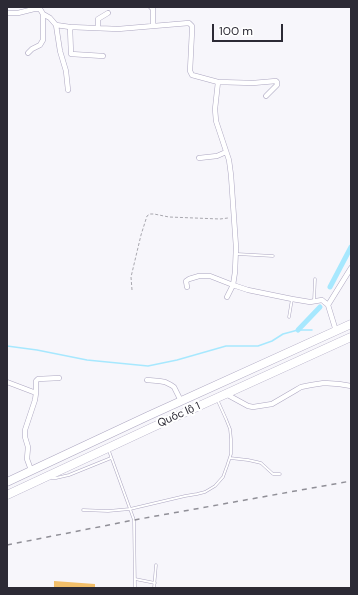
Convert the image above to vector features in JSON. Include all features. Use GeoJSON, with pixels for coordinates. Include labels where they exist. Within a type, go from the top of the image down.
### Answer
{"type":"FeatureCollection","features":[{"type":"Feature","properties":{"kind":"highway","name":"Quốc lộ 1"},"geometry":{"type":"LineString","coordinates":[[7,482],[351,324]]}},
{"type":"Feature","properties":{"kind":"highway","name":"Quốc lộ 1"},"geometry":{"type":"LineString","coordinates":[[7,495],[351,337]]}},
{"type":"Feature","properties":{"kind":"highway"},"geometry":{"type":"LineString","coordinates":[[148,416],[153,427]]}},
{"type":"Feature","properties":{"kind":"street"},"geometry":{"type":"LineString","coordinates":[[152,7],[153,26]]}},
{"type":"Feature","properties":{"kind":"street"},"geometry":{"type":"LineString","coordinates":[[7,13],[18,14],[34,9],[42,10],[56,25],[60,51],[66,71],[68,90]]}},
{"type":"Feature","properties":{"kind":"street"},"geometry":{"type":"LineString","coordinates":[[28,53],[43,40],[42,10]]}},
{"type":"Feature","properties":{"kind":"street"},"geometry":{"type":"LineString","coordinates":[[98,28],[98,19],[108,13]]}},
{"type":"Feature","properties":{"kind":"street"},"geometry":{"type":"LineString","coordinates":[[56,25],[70,27],[118,28],[187,23],[191,24],[192,75],[218,82],[253,83],[276,81],[276,84],[266,96]]}},
{"type":"Feature","properties":{"kind":"street"},"geometry":{"type":"LineString","coordinates":[[70,27],[71,54],[103,56]]}},
{"type":"Feature","properties":{"kind":"street"},"geometry":{"type":"LineString","coordinates":[[218,82],[215,109],[231,175],[236,254],[233,285],[227,297]]}},
{"type":"Feature","properties":{"kind":"street"},"geometry":{"type":"LineString","coordinates":[[199,158],[217,156],[226,152]]}},
{"type":"Feature","properties":{"kind":"street"},"geometry":{"type":"LineString","coordinates":[[328,305],[351,268]]}},
{"type":"Feature","properties":{"kind":"street"},"geometry":{"type":"LineString","coordinates":[[186,287],[187,280],[199,276],[210,276],[248,290],[307,302],[322,300],[328,305],[336,331]]}},
{"type":"Feature","properties":{"kind":"street"},"geometry":{"type":"LineString","coordinates":[[31,470],[27,460],[28,447],[25,437],[25,430],[35,400],[36,381],[38,379],[59,378]]}},
{"type":"Feature","properties":{"kind":"street"},"geometry":{"type":"LineString","coordinates":[[147,380],[159,381],[171,385],[181,401]]}},
{"type":"Feature","properties":{"kind":"street"},"geometry":{"type":"LineString","coordinates":[[7,382],[36,393]]}},
{"type":"Feature","properties":{"kind":"street"},"geometry":{"type":"LineString","coordinates":[[226,394],[248,406],[253,407],[272,404],[301,387],[324,383],[351,386]]}},
{"type":"Feature","properties":{"kind":"lane"},"geometry":{"type":"LineString","coordinates":[[236,254],[273,256]]}},
{"type":"Feature","properties":{"kind":"lane"},"geometry":{"type":"LineString","coordinates":[[314,302],[315,279]]}},
{"type":"Feature","properties":{"kind":"lane"},"geometry":{"type":"LineString","coordinates":[[289,317],[292,299]]}},
{"type":"Feature","properties":{"kind":"lane"},"geometry":{"type":"LineString","coordinates":[[83,510],[108,511],[130,509],[205,492],[215,486],[222,477],[231,454],[230,429],[217,398]]}},
{"type":"Feature","properties":{"kind":"lane"},"geometry":{"type":"LineString","coordinates":[[108,448],[134,520],[135,588]]}},
{"type":"Feature","properties":{"kind":"lane"},"geometry":{"type":"LineString","coordinates":[[45,477],[56,478],[63,476],[111,458]]}},
{"type":"Feature","properties":{"kind":"lane"},"geometry":{"type":"LineString","coordinates":[[229,458],[261,463],[273,474],[280,474]]}},
{"type":"Feature","properties":{"kind":"lane"},"geometry":{"type":"LineString","coordinates":[[154,588],[156,565]]}},
{"type":"Feature","properties":{"kind":"lane"},"geometry":{"type":"LineString","coordinates":[[135,579],[155,583]]}},
{"type":"Feature","properties":{"kind":"path"},"geometry":{"type":"LineString","coordinates":[[132,290],[132,274],[140,235],[148,215],[154,214],[169,217],[220,219],[233,217]]}},
{"type":"Feature","properties":{"kind":"building"},"geometry":{"type":"Polygon","coordinates":[[[54,581],[95,584],[95,588],[54,588],[54,581]]]}},
{"type":"Feature","properties":{"kind":"waterway"},"geometry":{"type":"LineString","coordinates":[[330,287],[351,247]]}},
{"type":"Feature","properties":{"kind":"waterway"},"geometry":{"type":"LineString","coordinates":[[298,330],[320,307]]}},
{"type":"Feature","properties":{"kind":"waterway"},"geometry":{"type":"LineString","coordinates":[[7,346],[37,350],[87,360],[148,366],[177,360],[226,346],[258,346],[272,341],[283,334],[298,330],[312,330]]}},
{"type":"Feature","properties":{"kind":"railway"},"geometry":{"type":"LineString","coordinates":[[7,545],[134,520],[351,481]]}}]}
